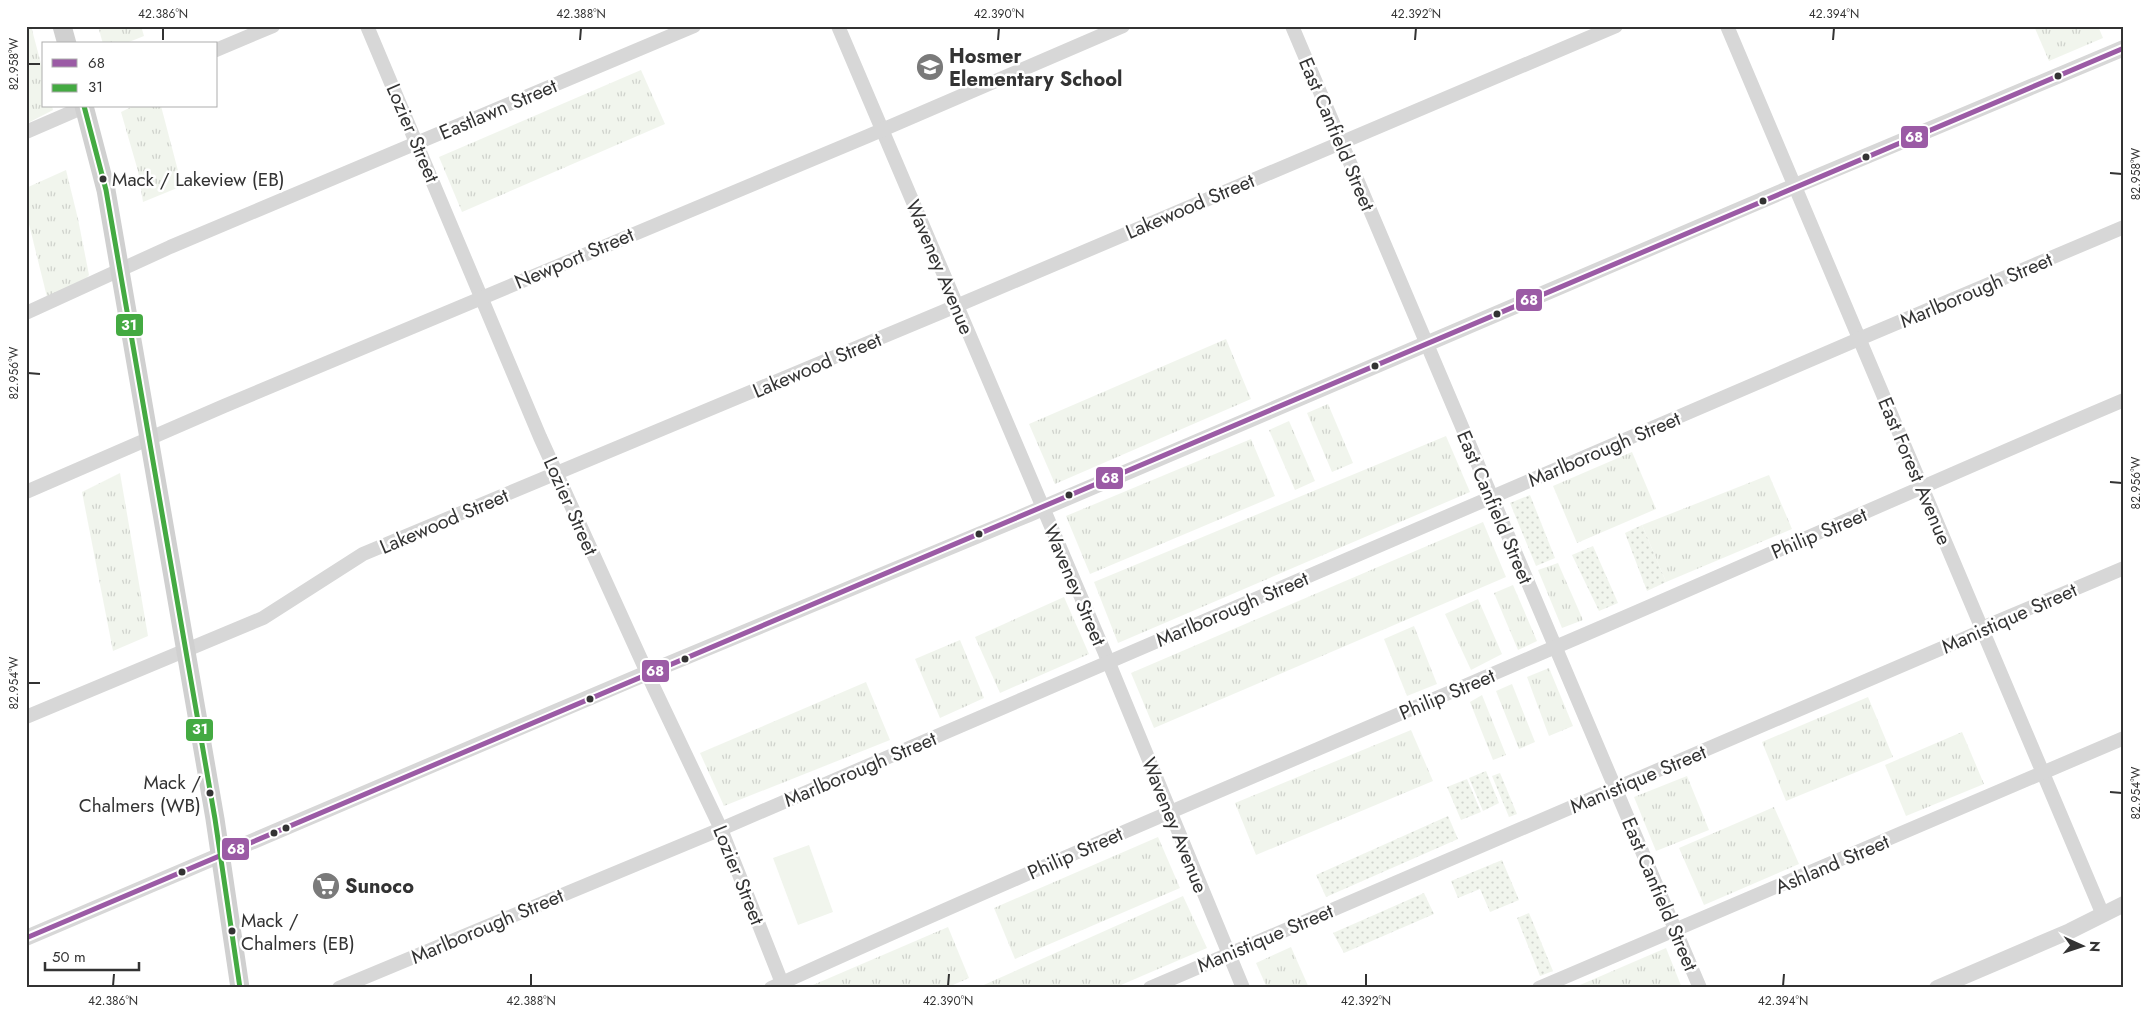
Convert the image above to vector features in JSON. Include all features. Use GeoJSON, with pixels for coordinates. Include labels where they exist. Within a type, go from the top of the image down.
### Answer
{"type":"FeatureCollection","features":[{"type":"Feature","properties":{"kind":"main road"},"geometry":{"type":"LineString","coordinates":[[62,26],[66,42]]}},
{"type":"Feature","properties":{"kind":"main road"},"geometry":{"type":"LineString","coordinates":[[84,108],[106,190],[150,438],[220,854],[240,988]]}},
{"type":"Feature","properties":{"kind":"street"},"geometry":{"type":"LineString","coordinates":[[218,49],[273,26]]}},
{"type":"Feature","properties":{"kind":"street","name":"Lozier Street"},"geometry":{"type":"LineString","coordinates":[[367,26],[556,473],[647,673],[721,829],[776,985]]}},
{"type":"Feature","properties":{"kind":"street","name":"Eastlawn Street"},"geometry":{"type":"LineString","coordinates":[[26,312],[170,247],[694,26]]}},
{"type":"Feature","properties":{"kind":"street","name":"Waveney Avenue"},"geometry":{"type":"LineString","coordinates":[[838,26],[1043,508]]}},
{"type":"Feature","properties":{"kind":"street","name":"Newport Street"},"geometry":{"type":"LineString","coordinates":[[26,492],[481,296],[882,130],[1123,26]]}},
{"type":"Feature","properties":{"kind":"street","name":"East Canfield Street"},"geometry":{"type":"LineString","coordinates":[[1292,26],[1700,988]]}},
{"type":"Feature","properties":{"kind":"street","name":"Lakewood Street"},"geometry":{"type":"LineString","coordinates":[[26,717],[270,614],[363,554],[957,306],[1616,26]]}},
{"type":"Feature","properties":{"kind":"street","name":"East Forest Avenue"},"geometry":{"type":"LineString","coordinates":[[1727,26],[2103,915]]}},
{"type":"Feature","properties":{"kind":"street"},"geometry":{"type":"LineString","coordinates":[[26,938],[146,888],[220,854],[1043,508],[1795,186],[2124,48]]}},
{"type":"Feature","properties":{"kind":"street"},"geometry":{"type":"LineString","coordinates":[[26,132],[82,108]]}},
{"type":"Feature","properties":{"kind":"street","name":"Marlborough Street"},"geometry":{"type":"LineString","coordinates":[[339,988],[721,829],[1859,339],[2124,228]]}},
{"type":"Feature","properties":{"kind":"street","name":"Philip Street"},"geometry":{"type":"LineString","coordinates":[[776,985],[1169,812],[1555,648],[2124,400]]}},
{"type":"Feature","properties":{"kind":"street","name":"Waveney Street"},"geometry":{"type":"LineString","coordinates":[[1043,508],[1108,662]]}},
{"type":"Feature","properties":{"kind":"street","name":"Manistique Street"},"geometry":{"type":"LineString","coordinates":[[1150,988],[1975,634],[1982,628],[2124,568]]}},
{"type":"Feature","properties":{"kind":"street","name":"Waveney Avenue"},"geometry":{"type":"LineString","coordinates":[[1108,662],[1243,988]]}},
{"type":"Feature","properties":{"kind":"street","name":"Ashland Street"},"geometry":{"type":"LineString","coordinates":[[1539,988],[2124,738]]}},
{"type":"Feature","properties":{"kind":"street"},"geometry":{"type":"LineString","coordinates":[[1937,988],[2124,904]]}},
{"type":"Feature","properties":{"kind":"green space"},"geometry":{"type":"Polygon","coordinates":[[[26,26],[31,26],[42,67],[42,108],[52,108],[53,110],[26,124],[26,26]]]}},
{"type":"Feature","properties":{"kind":"green space"},"geometry":{"type":"Polygon","coordinates":[[[98,26],[141,26],[144,36],[129,42],[102,42],[98,26]]]}},
{"type":"Feature","properties":{"kind":"green space"},"geometry":{"type":"Polygon","coordinates":[[[2034,26],[2098,26],[2103,38],[2049,61],[2034,26]]]}},
{"type":"Feature","properties":{"kind":"green space"},"geometry":{"type":"Polygon","coordinates":[[[641,70],[665,124],[462,212],[439,157],[641,70]]]}},
{"type":"Feature","properties":{"kind":"green space"},"geometry":{"type":"Polygon","coordinates":[[[129,108],[162,108],[182,186],[143,202],[138,171],[121,112],[129,108]]]}},
{"type":"Feature","properties":{"kind":"green space"},"geometry":{"type":"Polygon","coordinates":[[[66,170],[89,275],[84,281],[47,297],[26,212],[26,188],[66,170]]]}},
{"type":"Feature","properties":{"kind":"green space"},"geometry":{"type":"Polygon","coordinates":[[[1226,339],[1251,399],[1055,484],[1029,424],[1226,339]]]}},
{"type":"Feature","properties":{"kind":"green space"},"geometry":{"type":"Polygon","coordinates":[[[1328,404],[1353,463],[1332,472],[1307,413],[1328,404]]]}},
{"type":"Feature","properties":{"kind":"green space"},"geometry":{"type":"Polygon","coordinates":[[[1289,421],[1315,481],[1295,490],[1269,430],[1289,421]]]}},
{"type":"Feature","properties":{"kind":"green space"},"geometry":{"type":"Polygon","coordinates":[[[1446,436],[1470,492],[1118,643],[1094,582],[1446,436]]]}},
{"type":"Feature","properties":{"kind":"green space"},"geometry":{"type":"Polygon","coordinates":[[[1251,439],[1275,496],[1090,574],[1066,516],[1251,439]]]}},
{"type":"Feature","properties":{"kind":"green space"},"geometry":{"type":"Polygon","coordinates":[[[1632,452],[1656,509],[1577,543],[1553,486],[1632,452]]]}},
{"type":"Feature","properties":{"kind":"green space"},"geometry":{"type":"Polygon","coordinates":[[[120,473],[148,636],[113,651],[82,492],[120,473]]]}},
{"type":"Feature","properties":{"kind":"green space"},"geometry":{"type":"Polygon","coordinates":[[[1769,475],[1792,529],[1666,582],[1642,525],[1769,475]]]}},
{"type":"Feature","properties":{"kind":"green space"},"geometry":{"type":"Polygon","coordinates":[[[1530,495],[1555,558],[1536,566],[1510,503],[1530,495]]]}},
{"type":"Feature","properties":{"kind":"green space"},"geometry":{"type":"Polygon","coordinates":[[[1483,522],[1506,577],[1154,728],[1131,673],[1483,522]]]}},
{"type":"Feature","properties":{"kind":"green space"},"geometry":{"type":"Polygon","coordinates":[[[1642,525],[1666,582],[1647,591],[1625,533],[1642,525]]]}},
{"type":"Feature","properties":{"kind":"green space"},"geometry":{"type":"Polygon","coordinates":[[[1593,546],[1618,603],[1599,611],[1572,555],[1593,546]]]}},
{"type":"Feature","properties":{"kind":"green space"},"geometry":{"type":"Polygon","coordinates":[[[1558,563],[1583,620],[1562,628],[1538,570],[1558,563]]]}},
{"type":"Feature","properties":{"kind":"green space"},"geometry":{"type":"Polygon","coordinates":[[[1513,585],[1537,641],[1518,650],[1494,593],[1513,585]]]}},
{"type":"Feature","properties":{"kind":"green space"},"geometry":{"type":"Polygon","coordinates":[[[1064,597],[1089,654],[1000,693],[975,637],[1064,597]]]}},
{"type":"Feature","properties":{"kind":"green space"},"geometry":{"type":"Polygon","coordinates":[[[1478,599],[1502,654],[1471,670],[1445,614],[1478,599]]]}},
{"type":"Feature","properties":{"kind":"green space"},"geometry":{"type":"Polygon","coordinates":[[[1414,626],[1437,684],[1407,696],[1384,639],[1414,626]]]}},
{"type":"Feature","properties":{"kind":"green space"},"geometry":{"type":"Polygon","coordinates":[[[960,640],[984,698],[940,718],[915,659],[960,640]]]}},
{"type":"Feature","properties":{"kind":"green space"},"geometry":{"type":"Polygon","coordinates":[[[1549,668],[1573,726],[1549,736],[1527,677],[1549,668]]]}},
{"type":"Feature","properties":{"kind":"green space"},"geometry":{"type":"Polygon","coordinates":[[[866,682],[890,740],[724,806],[700,753],[866,682]]]}},
{"type":"Feature","properties":{"kind":"green space"},"geometry":{"type":"Polygon","coordinates":[[[1512,684],[1535,742],[1519,749],[1496,691],[1512,684]]]}},
{"type":"Feature","properties":{"kind":"green space"},"geometry":{"type":"Polygon","coordinates":[[[1482,695],[1506,755],[1493,760],[1470,702],[1482,695]]]}},
{"type":"Feature","properties":{"kind":"green space"},"geometry":{"type":"Polygon","coordinates":[[[1868,697],[1893,757],[1786,801],[1762,742],[1868,697]]]}},
{"type":"Feature","properties":{"kind":"green space"},"geometry":{"type":"Polygon","coordinates":[[[1411,730],[1433,781],[1256,855],[1235,803],[1411,730]]]}},
{"type":"Feature","properties":{"kind":"green space"},"geometry":{"type":"Polygon","coordinates":[[[1962,732],[1984,784],[1906,816],[1885,765],[1962,732]]]}},
{"type":"Feature","properties":{"kind":"green space"},"geometry":{"type":"Polygon","coordinates":[[[1486,771],[1499,803],[1483,811],[1469,778],[1486,771]]]}},
{"type":"Feature","properties":{"kind":"green space"},"geometry":{"type":"Polygon","coordinates":[[[1500,773],[1517,814],[1509,817],[1492,776],[1500,773]]]}},
{"type":"Feature","properties":{"kind":"green space"},"geometry":{"type":"Polygon","coordinates":[[[1687,776],[1709,830],[1656,851],[1634,797],[1687,776]]]}},
{"type":"Feature","properties":{"kind":"green space"},"geometry":{"type":"Polygon","coordinates":[[[1467,779],[1481,812],[1461,820],[1447,787],[1467,779]]]}},
{"type":"Feature","properties":{"kind":"green space"},"geometry":{"type":"Polygon","coordinates":[[[1774,807],[1799,864],[1704,905],[1679,848],[1774,807]]]}},
{"type":"Feature","properties":{"kind":"green space"},"geometry":{"type":"Polygon","coordinates":[[[1448,816],[1458,839],[1326,897],[1316,875],[1448,816]]]}},
{"type":"Feature","properties":{"kind":"green space"},"geometry":{"type":"Polygon","coordinates":[[[1158,837],[1180,888],[1015,959],[994,908],[1158,837]]]}},
{"type":"Feature","properties":{"kind":"green space"},"geometry":{"type":"Polygon","coordinates":[[[809,845],[833,912],[798,925],[773,858],[809,845]]]}},
{"type":"Feature","properties":{"kind":"green space"},"geometry":{"type":"Polygon","coordinates":[[[1502,860],[1519,900],[1490,912],[1480,889],[1458,898],[1451,881],[1502,860]]]}},
{"type":"Feature","properties":{"kind":"green space"},"geometry":{"type":"Polygon","coordinates":[[[1424,893],[1434,914],[1344,953],[1333,933],[1424,893]]]}},
{"type":"Feature","properties":{"kind":"green space"},"geometry":{"type":"Polygon","coordinates":[[[1183,896],[1207,948],[1114,988],[977,988],[1183,896]]]}},
{"type":"Feature","properties":{"kind":"green space"},"geometry":{"type":"Polygon","coordinates":[[[1529,913],[1553,971],[1540,976],[1517,918],[1529,913]]]}},
{"type":"Feature","properties":{"kind":"green space"},"geometry":{"type":"Polygon","coordinates":[[[948,927],[969,978],[946,988],[806,988],[948,927]]]}},
{"type":"Feature","properties":{"kind":"green space"},"geometry":{"type":"Polygon","coordinates":[[[1291,947],[1309,988],[1267,988],[1256,963],[1291,947]]]}},
{"type":"Feature","properties":{"kind":"green space"},"geometry":{"type":"Polygon","coordinates":[[[1666,948],[1682,988],[1573,988],[1666,948]]]}},
{"type":"Feature","properties":{"kind":"transit line","name":"68"},"geometry":{"type":"LineString","coordinates":[[26,938],[2124,48]]}},
{"type":"Feature","properties":{"kind":"transit line","name":"31"},"geometry":{"type":"LineString","coordinates":[[85,108],[106,190],[215,819],[240,988]]}},
{"type":"Feature","properties":{"kind":"place","name":"Hosmer Elementary School"},"geometry":{"type":"Point","coordinates":[930,67]}},
{"type":"Feature","properties":{"kind":"place","name":"Mack / Lakeview (EB)"},"geometry":{"type":"Point","coordinates":[103,179]}},
{"type":"Feature","properties":{"kind":"place","name":"Mack / Chalmers (WB)"},"geometry":{"type":"Point","coordinates":[210,793]}},
{"type":"Feature","properties":{"kind":"place","name":"Sunoco"},"geometry":{"type":"Point","coordinates":[326,886]}},
{"type":"Feature","properties":{"kind":"place","name":"Mack / Chalmers (EB)"},"geometry":{"type":"Point","coordinates":[232,931]}}]}
